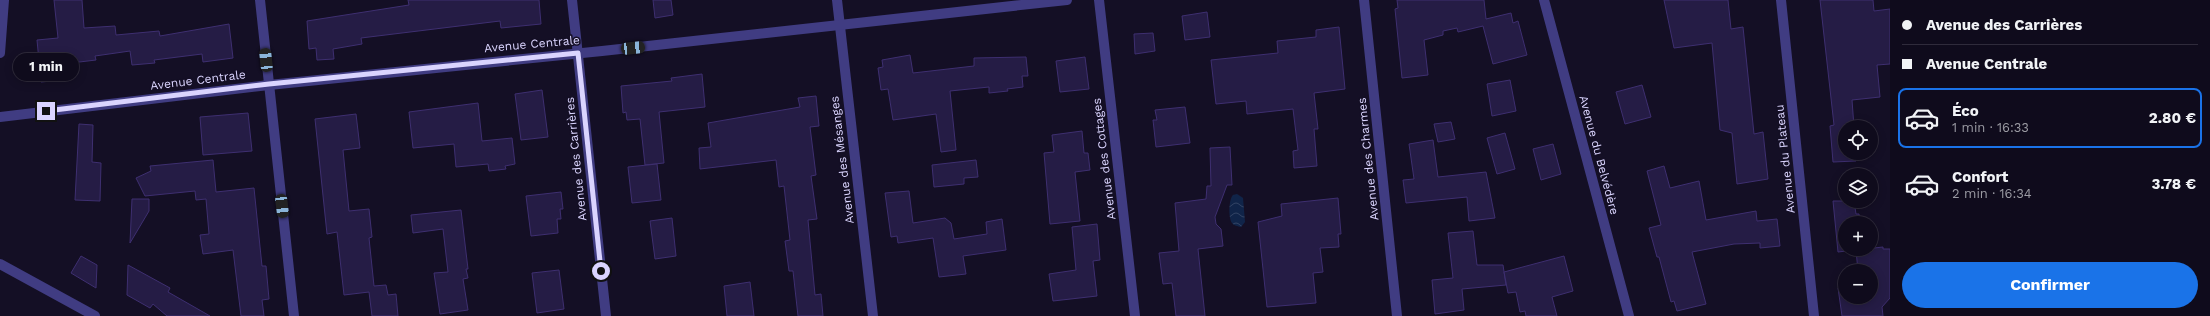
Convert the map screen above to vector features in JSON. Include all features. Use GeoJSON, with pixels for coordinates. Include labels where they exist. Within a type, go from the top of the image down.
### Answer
{"type":"FeatureCollection","features":[{"type":"Feature","properties":{"kind":"street"},"geometry":{"type":"LineString","coordinates":[[0,53],[4,0]]}},
{"type":"Feature","properties":{"kind":"street"},"geometry":{"type":"LineString","coordinates":[[260,0],[294,316]]}},
{"type":"Feature","properties":{"kind":"street","name":"Avenue des Carrières"},"geometry":{"type":"LineString","coordinates":[[572,0],[606,316]]}},
{"type":"Feature","properties":{"kind":"street","name":"Avenue des Mésanges"},"geometry":{"type":"LineString","coordinates":[[837,0],[873,316]]}},
{"type":"Feature","properties":{"kind":"street","name":"Avenue Centrale"},"geometry":{"type":"LineString","coordinates":[[0,117],[269,84],[839,26],[1067,0]]}},
{"type":"Feature","properties":{"kind":"street","name":"Avenue des Cottages"},"geometry":{"type":"LineString","coordinates":[[1099,0],[1136,316]]}},
{"type":"Feature","properties":{"kind":"street","name":"Avenue des Charmes"},"geometry":{"type":"LineString","coordinates":[[1364,0],[1397,316]]}},
{"type":"Feature","properties":{"kind":"street","name":"Avenue du Belvédère"},"geometry":{"type":"LineString","coordinates":[[1544,0],[1629,316]]}},
{"type":"Feature","properties":{"kind":"street","name":"Avenue du Plateau"},"geometry":{"type":"LineString","coordinates":[[1781,0],[1814,316]]}},
{"type":"Feature","properties":{"kind":"street"},"geometry":{"type":"LineString","coordinates":[[0,264],[95,316]]}},
{"type":"Feature","properties":{"kind":"water"},"geometry":{"type":"Polygon","coordinates":[[[1237,194],[1243,198],[1245,222],[1241,227],[1233,224],[1230,217],[1231,200],[1233,195],[1237,194]]]}},
{"type":"Feature","properties":{"kind":"building"},"geometry":{"type":"Polygon","coordinates":[[[54,0],[82,0],[84,28],[115,26],[116,35],[159,31],[160,36],[229,24],[233,58],[203,62],[202,54],[154,60],[155,63],[132,65],[130,51],[95,56],[96,60],[71,63],[72,79],[41,82],[37,40],[58,38],[54,0]]]}},
{"type":"Feature","properties":{"kind":"building"},"geometry":{"type":"Polygon","coordinates":[[[408,0],[539,0],[541,24],[501,28],[500,21],[361,38],[362,44],[333,49],[334,59],[317,60],[316,48],[309,49],[307,21],[409,5],[408,0]]]}},
{"type":"Feature","properties":{"kind":"building"},"geometry":{"type":"Polygon","coordinates":[[[653,0],[671,0],[673,15],[655,18],[653,0]]]}},
{"type":"Feature","properties":{"kind":"building"},"geometry":{"type":"Polygon","coordinates":[[[1397,0],[1484,0],[1486,19],[1511,13],[1513,23],[1518,21],[1527,55],[1493,64],[1483,26],[1458,32],[1457,28],[1443,31],[1443,35],[1424,40],[1428,75],[1402,78],[1395,9],[1398,8],[1397,0]]]}},
{"type":"Feature","properties":{"kind":"building"},"geometry":{"type":"Polygon","coordinates":[[[1664,0],[1728,0],[1731,29],[1743,27],[1754,134],[1763,132],[1768,179],[1737,184],[1732,133],[1720,130],[1712,43],[1674,48],[1664,0]]]}},
{"type":"Feature","properties":{"kind":"building"},"geometry":{"type":"Polygon","coordinates":[[[1820,0],[1873,0],[1874,11],[1890,9],[1890,64],[1877,65],[1880,97],[1852,100],[1853,120],[1838,120],[1838,160],[1856,161],[1833,162],[1830,126],[1834,125],[1820,0]]]}},
{"type":"Feature","properties":{"kind":"building"},"geometry":{"type":"Polygon","coordinates":[[[1207,12],[1210,37],[1185,40],[1182,16],[1207,12]]]}},
{"type":"Feature","properties":{"kind":"building"},"geometry":{"type":"Polygon","coordinates":[[[1339,27],[1345,89],[1314,93],[1318,129],[1314,129],[1317,166],[1294,168],[1293,151],[1298,150],[1293,109],[1247,114],[1246,101],[1216,104],[1211,60],[1278,53],[1277,41],[1316,37],[1316,30],[1339,27]]]}},
{"type":"Feature","properties":{"kind":"building"},"geometry":{"type":"Polygon","coordinates":[[[1153,33],[1155,51],[1135,54],[1134,34],[1153,33]]]}},
{"type":"Feature","properties":{"kind":"building"},"geometry":{"type":"Polygon","coordinates":[[[910,55],[913,73],[974,66],[974,58],[1026,57],[1028,76],[1022,76],[1023,87],[1007,89],[1008,91],[989,93],[989,87],[950,91],[956,150],[941,152],[936,114],[893,120],[888,89],[881,90],[878,68],[883,67],[882,60],[910,55]]]}},
{"type":"Feature","properties":{"kind":"building"},"geometry":{"type":"Polygon","coordinates":[[[1085,57],[1089,89],[1060,92],[1056,61],[1085,57]]]}},
{"type":"Feature","properties":{"kind":"building"},"geometry":{"type":"Polygon","coordinates":[[[702,74],[705,107],[659,112],[664,163],[645,165],[640,119],[627,120],[626,112],[623,113],[621,86],[672,81],[671,78],[702,74]]]}},
{"type":"Feature","properties":{"kind":"building"},"geometry":{"type":"Polygon","coordinates":[[[1510,80],[1516,111],[1492,116],[1487,84],[1510,80]]]}},
{"type":"Feature","properties":{"kind":"building"},"geometry":{"type":"Polygon","coordinates":[[[1642,85],[1651,117],[1625,124],[1616,92],[1642,85]]]}},
{"type":"Feature","properties":{"kind":"building"},"geometry":{"type":"Polygon","coordinates":[[[542,90],[548,137],[521,140],[515,94],[542,90]]]}},
{"type":"Feature","properties":{"kind":"building"},"geometry":{"type":"Polygon","coordinates":[[[816,96],[819,126],[810,127],[816,175],[811,176],[817,219],[808,220],[815,295],[821,294],[823,316],[798,316],[793,271],[789,271],[785,241],[790,240],[784,186],[779,187],[776,160],[700,169],[699,148],[711,147],[708,123],[800,107],[798,98],[816,96]]]}},
{"type":"Feature","properties":{"kind":"building"},"geometry":{"type":"Polygon","coordinates":[[[478,103],[482,141],[512,138],[515,164],[505,166],[506,169],[489,171],[488,164],[456,167],[454,144],[413,148],[409,112],[478,103]]]}},
{"type":"Feature","properties":{"kind":"building"},"geometry":{"type":"Polygon","coordinates":[[[1185,107],[1190,143],[1156,147],[1153,120],[1157,120],[1155,110],[1185,107]]]}},
{"type":"Feature","properties":{"kind":"building"},"geometry":{"type":"Polygon","coordinates":[[[248,113],[252,151],[203,155],[200,117],[248,113]]]}},
{"type":"Feature","properties":{"kind":"building"},"geometry":{"type":"Polygon","coordinates":[[[356,114],[360,148],[343,150],[349,211],[369,209],[372,237],[369,238],[374,286],[386,285],[388,295],[396,294],[398,316],[372,316],[369,292],[344,295],[337,232],[327,234],[315,119],[356,114]]]}},
{"type":"Feature","properties":{"kind":"building"},"geometry":{"type":"Polygon","coordinates":[[[1451,122],[1455,139],[1438,142],[1434,124],[1451,122]]]}},
{"type":"Feature","properties":{"kind":"building"},"geometry":{"type":"Polygon","coordinates":[[[79,124],[93,125],[92,162],[101,163],[100,201],[75,200],[79,124]]]}},
{"type":"Feature","properties":{"kind":"building"},"geometry":{"type":"Polygon","coordinates":[[[1082,131],[1084,153],[1088,153],[1090,170],[1075,172],[1080,221],[1050,224],[1044,153],[1054,152],[1052,135],[1082,131]]]}},
{"type":"Feature","properties":{"kind":"building"},"geometry":{"type":"Polygon","coordinates":[[[1505,133],[1515,169],[1497,174],[1487,138],[1505,133]]]}},
{"type":"Feature","properties":{"kind":"building"},"geometry":{"type":"Polygon","coordinates":[[[1433,140],[1438,177],[1486,172],[1495,218],[1469,221],[1467,197],[1406,203],[1403,180],[1414,179],[1409,144],[1433,140]]]}},
{"type":"Feature","properties":{"kind":"building"},"geometry":{"type":"Polygon","coordinates":[[[1553,144],[1561,174],[1541,180],[1533,149],[1553,144]]]}},
{"type":"Feature","properties":{"kind":"building"},"geometry":{"type":"Polygon","coordinates":[[[1230,147],[1232,185],[1227,185],[1215,217],[1216,224],[1221,229],[1223,246],[1198,249],[1205,316],[1176,316],[1172,283],[1163,284],[1159,253],[1179,251],[1175,203],[1206,199],[1207,186],[1211,186],[1210,148],[1230,147]]]}},
{"type":"Feature","properties":{"kind":"building"},"geometry":{"type":"Polygon","coordinates":[[[213,160],[216,192],[254,188],[262,266],[266,266],[269,299],[262,300],[264,316],[241,316],[233,250],[203,254],[200,235],[209,234],[206,199],[196,200],[195,191],[145,196],[136,178],[151,171],[150,166],[213,160]]]}},
{"type":"Feature","properties":{"kind":"building"},"geometry":{"type":"Polygon","coordinates":[[[976,160],[978,177],[964,178],[964,184],[934,187],[932,165],[976,160]]]}},
{"type":"Feature","properties":{"kind":"building"},"geometry":{"type":"Polygon","coordinates":[[[657,164],[661,200],[632,203],[628,167],[657,164]]]}},
{"type":"Feature","properties":{"kind":"building"},"geometry":{"type":"Polygon","coordinates":[[[1664,166],[1670,188],[1699,181],[1706,220],[1756,211],[1757,221],[1777,219],[1780,246],[1760,248],[1760,243],[1734,244],[1692,252],[1706,304],[1677,311],[1674,301],[1671,302],[1659,257],[1657,257],[1649,228],[1661,225],[1647,171],[1664,166]]]}},
{"type":"Feature","properties":{"kind":"building"},"geometry":{"type":"Polygon","coordinates":[[[909,191],[913,223],[945,218],[951,223],[954,239],[987,234],[986,222],[1002,219],[1006,250],[963,256],[966,274],[939,277],[933,238],[898,243],[897,236],[891,237],[885,193],[909,191]]]}},
{"type":"Feature","properties":{"kind":"building"},"geometry":{"type":"Polygon","coordinates":[[[561,192],[563,209],[560,209],[561,219],[557,219],[558,233],[531,236],[526,196],[561,192]]]}},
{"type":"Feature","properties":{"kind":"building"},"geometry":{"type":"Polygon","coordinates":[[[1338,198],[1341,234],[1338,234],[1339,247],[1320,248],[1323,272],[1313,273],[1316,303],[1267,307],[1258,222],[1282,216],[1281,204],[1338,198]]]}},
{"type":"Feature","properties":{"kind":"building"},"geometry":{"type":"Polygon","coordinates":[[[132,199],[149,199],[149,211],[130,243],[132,199]]]}},
{"type":"Feature","properties":{"kind":"building"},"geometry":{"type":"Polygon","coordinates":[[[1833,201],[1838,201],[1838,208],[1855,208],[1856,214],[1859,214],[1859,216],[1838,216],[1838,252],[1833,201]]]}},
{"type":"Feature","properties":{"kind":"building"},"geometry":{"type":"Polygon","coordinates":[[[461,210],[468,269],[466,269],[468,278],[463,279],[468,310],[440,314],[434,273],[448,272],[443,229],[413,233],[411,215],[461,210]]]}},
{"type":"Feature","properties":{"kind":"building"},"geometry":{"type":"Polygon","coordinates":[[[672,218],[676,256],[655,259],[650,221],[672,218]]]}},
{"type":"Feature","properties":{"kind":"building"},"geometry":{"type":"Polygon","coordinates":[[[1097,224],[1100,260],[1093,261],[1097,296],[1053,301],[1049,274],[1076,270],[1072,227],[1097,224]]]}},
{"type":"Feature","properties":{"kind":"building"},"geometry":{"type":"Polygon","coordinates":[[[1473,231],[1477,265],[1503,265],[1506,285],[1462,289],[1464,310],[1435,314],[1432,280],[1453,278],[1448,233],[1473,231]]]}},
{"type":"Feature","properties":{"kind":"building"},"geometry":{"type":"Polygon","coordinates":[[[1878,248],[1890,249],[1890,298],[1882,307],[1883,316],[1842,316],[1840,304],[1878,304],[1878,264],[1857,264],[1857,256],[1878,256],[1878,248]]]}},
{"type":"Feature","properties":{"kind":"building"},"geometry":{"type":"Polygon","coordinates":[[[81,256],[97,265],[96,288],[71,273],[81,256]]]}},
{"type":"Feature","properties":{"kind":"building"},"geometry":{"type":"Polygon","coordinates":[[[1564,256],[1573,291],[1552,297],[1557,316],[1526,316],[1525,311],[1520,312],[1516,292],[1508,293],[1504,272],[1564,256]]]}},
{"type":"Feature","properties":{"kind":"building"},"geometry":{"type":"Polygon","coordinates":[[[128,265],[170,288],[168,292],[210,316],[167,316],[153,304],[150,308],[127,295],[128,265]]]}},
{"type":"Feature","properties":{"kind":"building"},"geometry":{"type":"Polygon","coordinates":[[[559,270],[564,309],[537,313],[532,273],[559,270]]]}},
{"type":"Feature","properties":{"kind":"building"},"geometry":{"type":"Polygon","coordinates":[[[750,282],[754,316],[727,316],[724,286],[750,282]]]}},
{"type":"Feature","properties":{"kind":"route"},"geometry":{"type":"LineString","coordinates":[[46,111],[269,84],[578,53],[601,271]]}}]}
